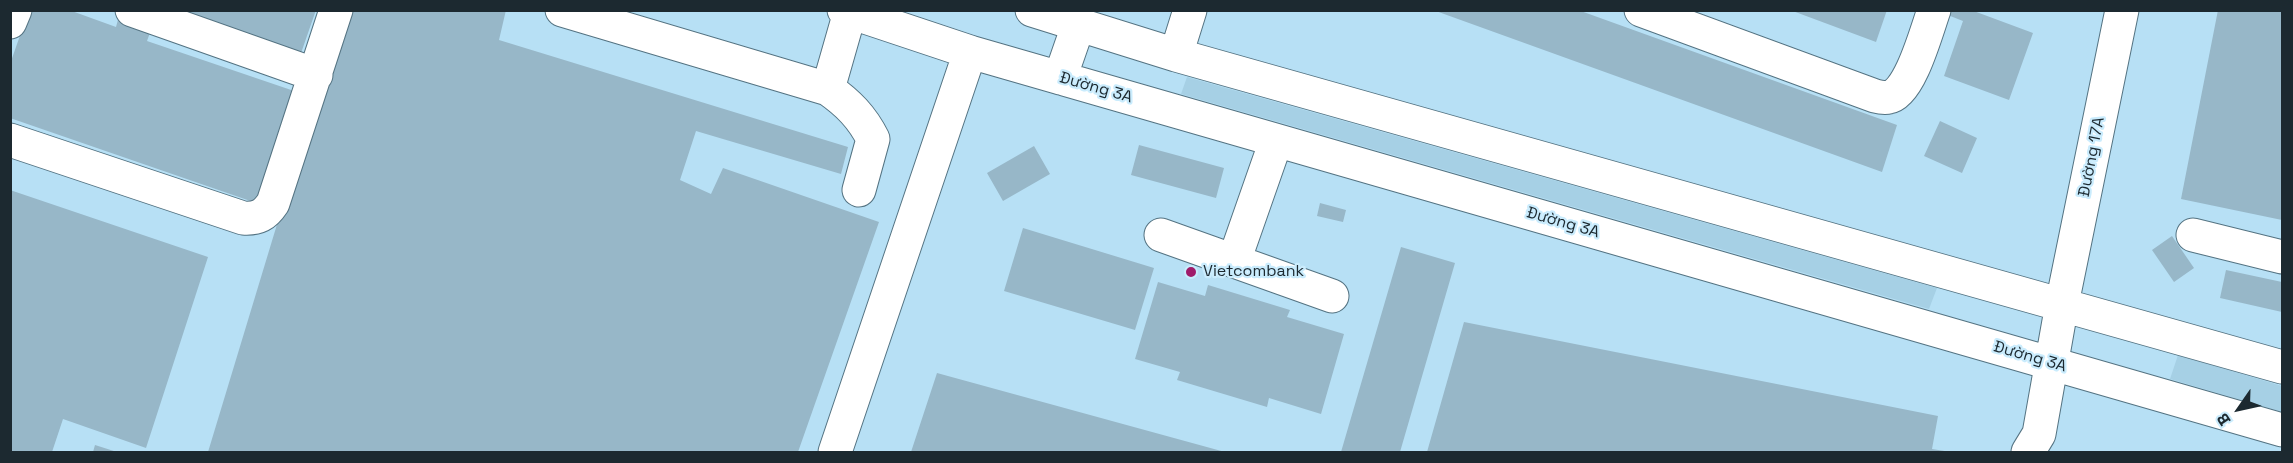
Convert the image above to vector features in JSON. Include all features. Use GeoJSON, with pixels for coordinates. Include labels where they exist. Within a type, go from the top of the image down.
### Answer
{"type":"FeatureCollection","features":[{"type":"Feature","properties":{"kind":"street"},"geometry":{"type":"LineString","coordinates":[[10,22],[15,10]]}},
{"type":"Feature","properties":{"kind":"street"},"geometry":{"type":"LineString","coordinates":[[132,10],[316,75]]}},
{"type":"Feature","properties":{"kind":"street"},"geometry":{"type":"LineString","coordinates":[[10,140],[243,218],[253,219],[266,214],[273,203],[336,10]]}},
{"type":"Feature","properties":{"kind":"street"},"geometry":{"type":"LineString","coordinates":[[562,10],[828,89],[849,104],[865,123],[873,139],[858,190]]}},
{"type":"Feature","properties":{"kind":"street"},"geometry":{"type":"LineString","coordinates":[[1032,10],[1176,55],[2283,367]]}},
{"type":"Feature","properties":{"kind":"street"},"geometry":{"type":"LineString","coordinates":[[1176,55],[1190,10]]}},
{"type":"Feature","properties":{"kind":"street"},"geometry":{"type":"LineString","coordinates":[[1641,10],[1875,96],[1890,98],[1900,91],[1908,79],[1934,10]]}},
{"type":"Feature","properties":{"kind":"street","name":"Đường 17A"},"geometry":{"type":"LineString","coordinates":[[2052,363],[2122,10]]}},
{"type":"Feature","properties":{"kind":"street"},"geometry":{"type":"LineString","coordinates":[[828,89],[847,11]]}},
{"type":"Feature","properties":{"kind":"street","name":"Đường 3A"},"geometry":{"type":"LineString","coordinates":[[847,11],[970,52],[2283,430]]}},
{"type":"Feature","properties":{"kind":"street"},"geometry":{"type":"LineString","coordinates":[[1060,78],[1078,26]]}},
{"type":"Feature","properties":{"kind":"street"},"geometry":{"type":"LineString","coordinates":[[835,453],[970,52]]}},
{"type":"Feature","properties":{"kind":"street"},"geometry":{"type":"LineString","coordinates":[[1234,261],[1276,141]]}},
{"type":"Feature","properties":{"kind":"street"},"geometry":{"type":"LineString","coordinates":[[1161,235],[1332,296]]}},
{"type":"Feature","properties":{"kind":"street"},"geometry":{"type":"LineString","coordinates":[[2193,235],[2283,257]]}},
{"type":"Feature","properties":{"kind":"street"},"geometry":{"type":"LineString","coordinates":[[2037,446],[2052,363]]}},
{"type":"Feature","properties":{"kind":"shaded area"},"geometry":{"type":"Polygon","coordinates":[[[10,11],[2282,11],[2282,452],[11,452],[10,11]]]}},
{"type":"Feature","properties":{"kind":"shaded area"},"geometry":{"type":"Polygon","coordinates":[[[1187,77],[1937,288],[1929,309],[1181,94],[1187,77]]]}},
{"type":"Feature","properties":{"kind":"shaded area"},"geometry":{"type":"Polygon","coordinates":[[[2178,355],[2282,386],[2282,412],[2170,379],[2178,355]]]}},
{"type":"Feature","properties":{"kind":"building"},"geometry":{"type":"Polygon","coordinates":[[[29,10],[69,10],[116,27],[119,16],[152,27],[147,41],[300,93],[262,205],[10,118],[10,64],[29,10]]]}},
{"type":"Feature","properties":{"kind":"building"},"geometry":{"type":"Polygon","coordinates":[[[172,10],[316,10],[300,56],[172,10]]]}},
{"type":"Feature","properties":{"kind":"building"},"geometry":{"type":"Polygon","coordinates":[[[342,10],[506,10],[499,40],[848,147],[841,174],[696,131],[680,180],[711,194],[723,168],[879,222],[798,452],[208,452],[342,10]]]}},
{"type":"Feature","properties":{"kind":"building"},"geometry":{"type":"Polygon","coordinates":[[[1433,10],[1578,10],[1897,125],[1882,172],[1433,10]]]}},
{"type":"Feature","properties":{"kind":"building"},"geometry":{"type":"Polygon","coordinates":[[[1790,10],[1887,10],[1876,42],[1790,10]]]}},
{"type":"Feature","properties":{"kind":"building"},"geometry":{"type":"Polygon","coordinates":[[[1935,10],[1971,10],[2033,33],[2009,100],[1944,76],[1963,21],[1935,10]]]}},
{"type":"Feature","properties":{"kind":"building"},"geometry":{"type":"Polygon","coordinates":[[[2218,10],[2282,10],[2282,220],[2181,199],[2218,10]]]}},
{"type":"Feature","properties":{"kind":"building"},"geometry":{"type":"Polygon","coordinates":[[[1940,121],[1977,138],[1962,173],[1924,156],[1940,121]]]}},
{"type":"Feature","properties":{"kind":"building"},"geometry":{"type":"Polygon","coordinates":[[[1139,145],[1224,168],[1216,198],[1131,175],[1139,145]]]}},
{"type":"Feature","properties":{"kind":"building"},"geometry":{"type":"Polygon","coordinates":[[[1034,146],[1050,174],[1003,201],[987,173],[1034,146]]]}},
{"type":"Feature","properties":{"kind":"building"},"geometry":{"type":"Polygon","coordinates":[[[10,190],[208,257],[146,448],[63,419],[52,452],[10,452],[10,190]]]}},
{"type":"Feature","properties":{"kind":"building"},"geometry":{"type":"Polygon","coordinates":[[[1320,203],[1346,210],[1343,222],[1317,216],[1320,203]]]}},
{"type":"Feature","properties":{"kind":"building"},"geometry":{"type":"Polygon","coordinates":[[[1023,228],[1154,268],[1135,330],[1004,291],[1023,228]]]}},
{"type":"Feature","properties":{"kind":"building"},"geometry":{"type":"Polygon","coordinates":[[[2172,236],[2194,268],[2174,282],[2152,250],[2172,236]]]}},
{"type":"Feature","properties":{"kind":"building"},"geometry":{"type":"Polygon","coordinates":[[[1401,247],[1455,263],[1400,452],[1341,452],[1401,247]]]}},
{"type":"Feature","properties":{"kind":"building"},"geometry":{"type":"Polygon","coordinates":[[[2226,270],[2282,282],[2282,312],[2220,298],[2226,270]]]}},
{"type":"Feature","properties":{"kind":"building"},"geometry":{"type":"Polygon","coordinates":[[[1158,282],[1205,296],[1208,285],[1290,310],[1287,317],[1344,334],[1321,414],[1269,398],[1267,407],[1177,380],[1180,372],[1135,359],[1158,282]]]}},
{"type":"Feature","properties":{"kind":"building"},"geometry":{"type":"Polygon","coordinates":[[[1464,322],[1938,416],[1932,449],[1951,452],[1427,452],[1464,322]]]}},
{"type":"Feature","properties":{"kind":"building"},"geometry":{"type":"Polygon","coordinates":[[[937,373],[1225,452],[911,452],[937,373]]]}},
{"type":"Feature","properties":{"kind":"building"},"geometry":{"type":"Polygon","coordinates":[[[95,445],[117,452],[93,452],[95,445]]]}},
{"type":"Feature","properties":{"kind":"place","name":"Vietcombank"},"geometry":{"type":"Point","coordinates":[1191,272]}}]}
